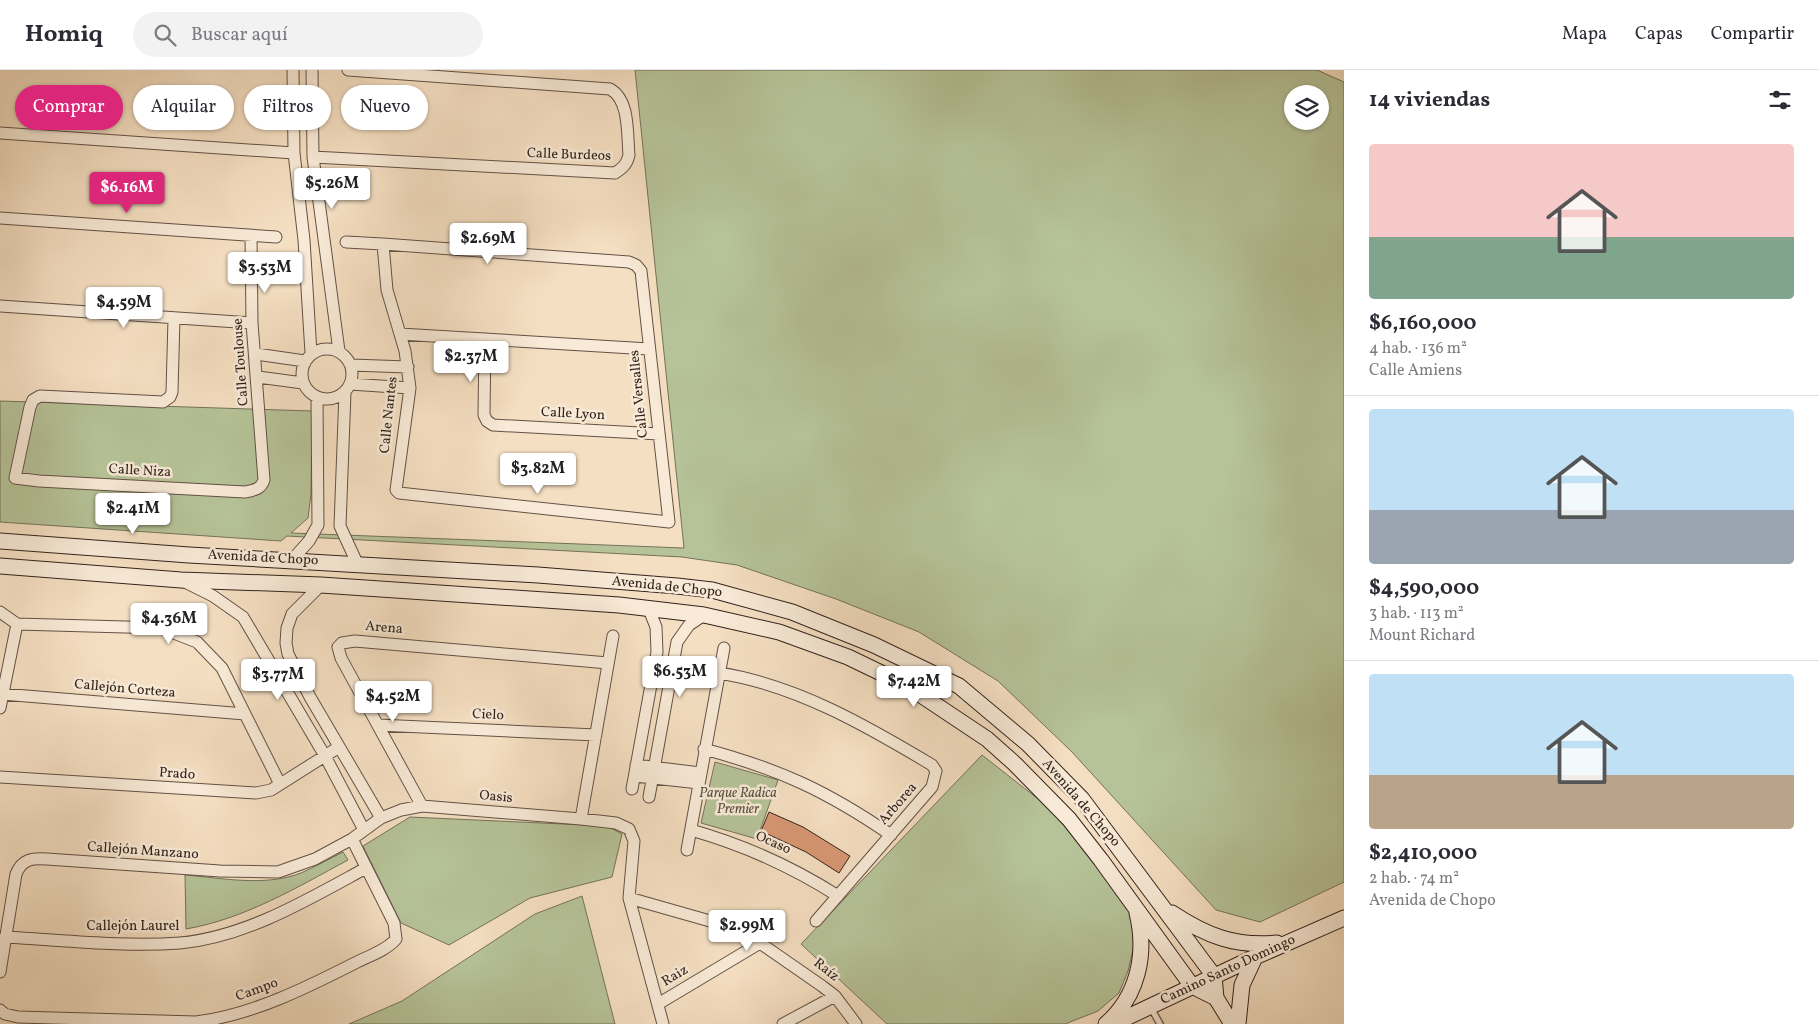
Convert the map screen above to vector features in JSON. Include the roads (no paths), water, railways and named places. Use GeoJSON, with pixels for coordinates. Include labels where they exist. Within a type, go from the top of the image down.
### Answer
{"type":"FeatureCollection","features":[{"type":"Feature","properties":{"kind":"street"},"geometry":{"type":"LineString","coordinates":[[293,70],[294,153],[304,240],[308,357],[301,372],[303,383],[309,392],[317,397],[327,399],[336,397],[347,388],[410,388]]}},
{"type":"Feature","properties":{"kind":"street"},"geometry":{"type":"LineString","coordinates":[[312,70],[313,157],[322,238],[339,351]]}},
{"type":"Feature","properties":{"kind":"street","name":"Calle Burdeos"},"geometry":{"type":"LineString","coordinates":[[313,157],[615,172],[623,169],[628,160],[623,101],[610,88],[348,70]]}},
{"type":"Feature","properties":{"kind":"street"},"geometry":{"type":"LineString","coordinates":[[0,134],[294,153]]}},
{"type":"Feature","properties":{"kind":"street"},"geometry":{"type":"LineString","coordinates":[[0,218],[276,237]]}},
{"type":"Feature","properties":{"kind":"street","name":"Calle Toulouse"},"geometry":{"type":"LineString","coordinates":[[251,236],[252,323],[258,377],[264,480],[262,486]]}},
{"type":"Feature","properties":{"kind":"street"},"geometry":{"type":"LineString","coordinates":[[304,240],[322,238]]}},
{"type":"Feature","properties":{"kind":"street"},"geometry":{"type":"LineString","coordinates":[[346,242],[383,244]]}},
{"type":"Feature","properties":{"kind":"street","name":"Calle Versalles"},"geometry":{"type":"LineString","coordinates":[[383,244],[628,262],[636,265],[640,271],[669,522]]}},
{"type":"Feature","properties":{"kind":"street","name":"Calle Nantes"},"geometry":{"type":"LineString","coordinates":[[383,244],[387,290],[408,367],[410,388],[396,490],[405,495],[669,522]]}},
{"type":"Feature","properties":{"kind":"street"},"geometry":{"type":"LineString","coordinates":[[0,306],[252,323]]}},
{"type":"Feature","properties":{"kind":"street","name":"Calle Niza"},"geometry":{"type":"LineString","coordinates":[[174,319],[172,392],[170,397],[162,402],[40,396],[34,400],[30,407],[15,478],[39,481],[246,492],[256,490],[262,486]]}},
{"type":"Feature","properties":{"kind":"street"},"geometry":{"type":"LineString","coordinates":[[400,334],[649,349]]}},
{"type":"Feature","properties":{"kind":"street","name":"Calle Lyon"},"geometry":{"type":"LineString","coordinates":[[486,339],[484,415],[487,422],[493,425],[659,434]]}},
{"type":"Feature","properties":{"kind":"street"},"geometry":{"type":"LineString","coordinates":[[256,354],[308,357],[320,349],[330,348],[339,351],[351,365],[352,375],[347,388],[340,526],[357,563]]}},
{"type":"Feature","properties":{"kind":"street"},"geometry":{"type":"LineString","coordinates":[[351,365],[408,367]]}},
{"type":"Feature","properties":{"kind":"street"},"geometry":{"type":"LineString","coordinates":[[258,377],[303,383]]}},
{"type":"Feature","properties":{"kind":"street"},"geometry":{"type":"LineString","coordinates":[[292,560],[309,541],[318,526],[317,397]]}},
{"type":"Feature","properties":{"kind":"street"},"geometry":{"type":"LineString","coordinates":[[318,526],[340,526]]}},
{"type":"Feature","properties":{"kind":"street","name":"Avenida de Chopo"},"geometry":{"type":"LineString","coordinates":[[0,541],[189,555],[357,563],[538,575],[712,590],[792,612],[874,645],[959,686],[1059,773],[1123,852],[1214,976]]}},
{"type":"Feature","properties":{"kind":"street"},"geometry":{"type":"LineString","coordinates":[[74,571],[75,546]]}},
{"type":"Feature","properties":{"kind":"street","name":"Avenida de Chopo"},"geometry":{"type":"LineString","coordinates":[[0,566],[181,580],[321,585],[648,607],[704,615],[779,632],[848,657],[906,685],[987,739],[1044,793],[1085,840],[1136,907],[1192,986]]}},
{"type":"Feature","properties":{"kind":"street"},"geometry":{"type":"LineString","coordinates":[[536,600],[538,575]]}},
{"type":"Feature","properties":{"kind":"street"},"geometry":{"type":"LineString","coordinates":[[181,580],[213,596],[243,618],[325,756],[364,830]]}},
{"type":"Feature","properties":{"kind":"street"},"geometry":{"type":"LineString","coordinates":[[321,585],[292,614],[287,628],[286,643],[293,667],[381,818]]}},
{"type":"Feature","properties":{"kind":"street"},"geometry":{"type":"LineString","coordinates":[[632,788],[657,652],[656,627],[648,607]]}},
{"type":"Feature","properties":{"kind":"street"},"geometry":{"type":"LineString","coordinates":[[0,612],[17,624],[161,628],[178,633],[197,642],[222,668],[280,784]]}},
{"type":"Feature","properties":{"kind":"street"},"geometry":{"type":"LineString","coordinates":[[649,797],[677,642],[689,625],[704,615]]}},
{"type":"Feature","properties":{"kind":"street"},"geometry":{"type":"LineString","coordinates":[[0,708],[17,624]]}},
{"type":"Feature","properties":{"kind":"street"},"geometry":{"type":"LineString","coordinates":[[581,818],[613,636]]}},
{"type":"Feature","properties":{"kind":"street","name":"Arena"},"geometry":{"type":"LineString","coordinates":[[422,806],[340,658],[338,650],[342,643],[355,641],[608,663]]}},
{"type":"Feature","properties":{"kind":"street"},"geometry":{"type":"LineString","coordinates":[[688,850],[704,749],[724,648]]}},
{"type":"Feature","properties":{"kind":"street","name":"Arborea"},"geometry":{"type":"LineString","coordinates":[[719,673],[764,684],[824,706],[876,732],[932,765],[936,771],[932,787],[816,921]]}},
{"type":"Feature","properties":{"kind":"street","name":"Callejón Corteza"},"geometry":{"type":"LineString","coordinates":[[2,694],[245,714]]}},
{"type":"Feature","properties":{"kind":"street","name":"Cielo"},"geometry":{"type":"LineString","coordinates":[[378,725],[596,735]]}},
{"type":"Feature","properties":{"kind":"street","name":"Prado"},"geometry":{"type":"LineString","coordinates":[[0,777],[242,793],[265,792],[339,747]]}},
{"type":"Feature","properties":{"kind":"street"},"geometry":{"type":"LineString","coordinates":[[704,749],[754,762],[802,781],[848,806],[890,835]]}},
{"type":"Feature","properties":{"kind":"street"},"geometry":{"type":"LineString","coordinates":[[636,771],[699,778]]}},
{"type":"Feature","properties":{"kind":"street","name":"Oasis"},"geometry":{"type":"LineString","coordinates":[[364,830],[381,818],[401,810],[422,806],[581,818],[616,823],[629,829],[634,840],[629,898]]}},
{"type":"Feature","properties":{"kind":"street","name":"Callejón Manzano"},"geometry":{"type":"LineString","coordinates":[[0,972],[16,874],[20,866],[28,860],[47,859],[220,871],[278,872],[315,859],[352,839],[364,830]]}},
{"type":"Feature","properties":{"kind":"street","name":"Ocaso"},"geometry":{"type":"LineString","coordinates":[[691,830],[730,841],[767,856],[804,874],[838,896]]}},
{"type":"Feature","properties":{"kind":"street","name":"Campo"},"geometry":{"type":"LineString","coordinates":[[2,1012],[18,1017],[137,1022],[196,1022],[220,1019],[290,994],[386,948],[396,939],[394,922],[352,839]]}},
{"type":"Feature","properties":{"kind":"street","name":"Callejón Laurel"},"geometry":{"type":"LineString","coordinates":[[5,937],[149,943],[201,939],[235,930],[280,913],[366,868]]}},
{"type":"Feature","properties":{"kind":"street"},"geometry":{"type":"LineString","coordinates":[[629,898],[663,1024]]}},
{"type":"Feature","properties":{"kind":"street","name":"Raíz"},"geometry":{"type":"LineString","coordinates":[[629,898],[710,921],[760,943],[800,969],[835,996],[856,1024]]}},
{"type":"Feature","properties":{"kind":"street"},"geometry":{"type":"LineString","coordinates":[[1106,1024],[1126,1000],[1139,969],[1142,940],[1136,907]]}},
{"type":"Feature","properties":{"kind":"street"},"geometry":{"type":"LineString","coordinates":[[1162,907],[1185,922],[1230,942],[1262,944],[1291,942]]}},
{"type":"Feature","properties":{"kind":"street","name":"Camino Santo Domingo"},"geometry":{"type":"LineString","coordinates":[[1113,1024],[1255,957],[1344,918]]}},
{"type":"Feature","properties":{"kind":"street","name":"Raiz"},"geometry":{"type":"LineString","coordinates":[[658,1004],[760,943]]}},
{"type":"Feature","properties":{"kind":"street"},"geometry":{"type":"LineString","coordinates":[[1238,1024],[1242,985],[1255,957]]}},
{"type":"Feature","properties":{"kind":"street"},"geometry":{"type":"LineString","coordinates":[[1214,976],[1216,998],[1232,1024]]}},
{"type":"Feature","properties":{"kind":"street"},"geometry":{"type":"LineString","coordinates":[[1192,986],[1216,998]]}},
{"type":"Feature","properties":{"kind":"street"},"geometry":{"type":"LineString","coordinates":[[783,1024],[835,996]]}},
{"type":"Feature","properties":{"kind":"lane"},"geometry":{"type":"LineString","coordinates":[[1149,1006],[1160,1024]]}},
{"type":"Feature","properties":{"kind":"park label","name":"Parque Radica Premier"},"geometry":{"type":"Point","coordinates":[738,802]}}]}
